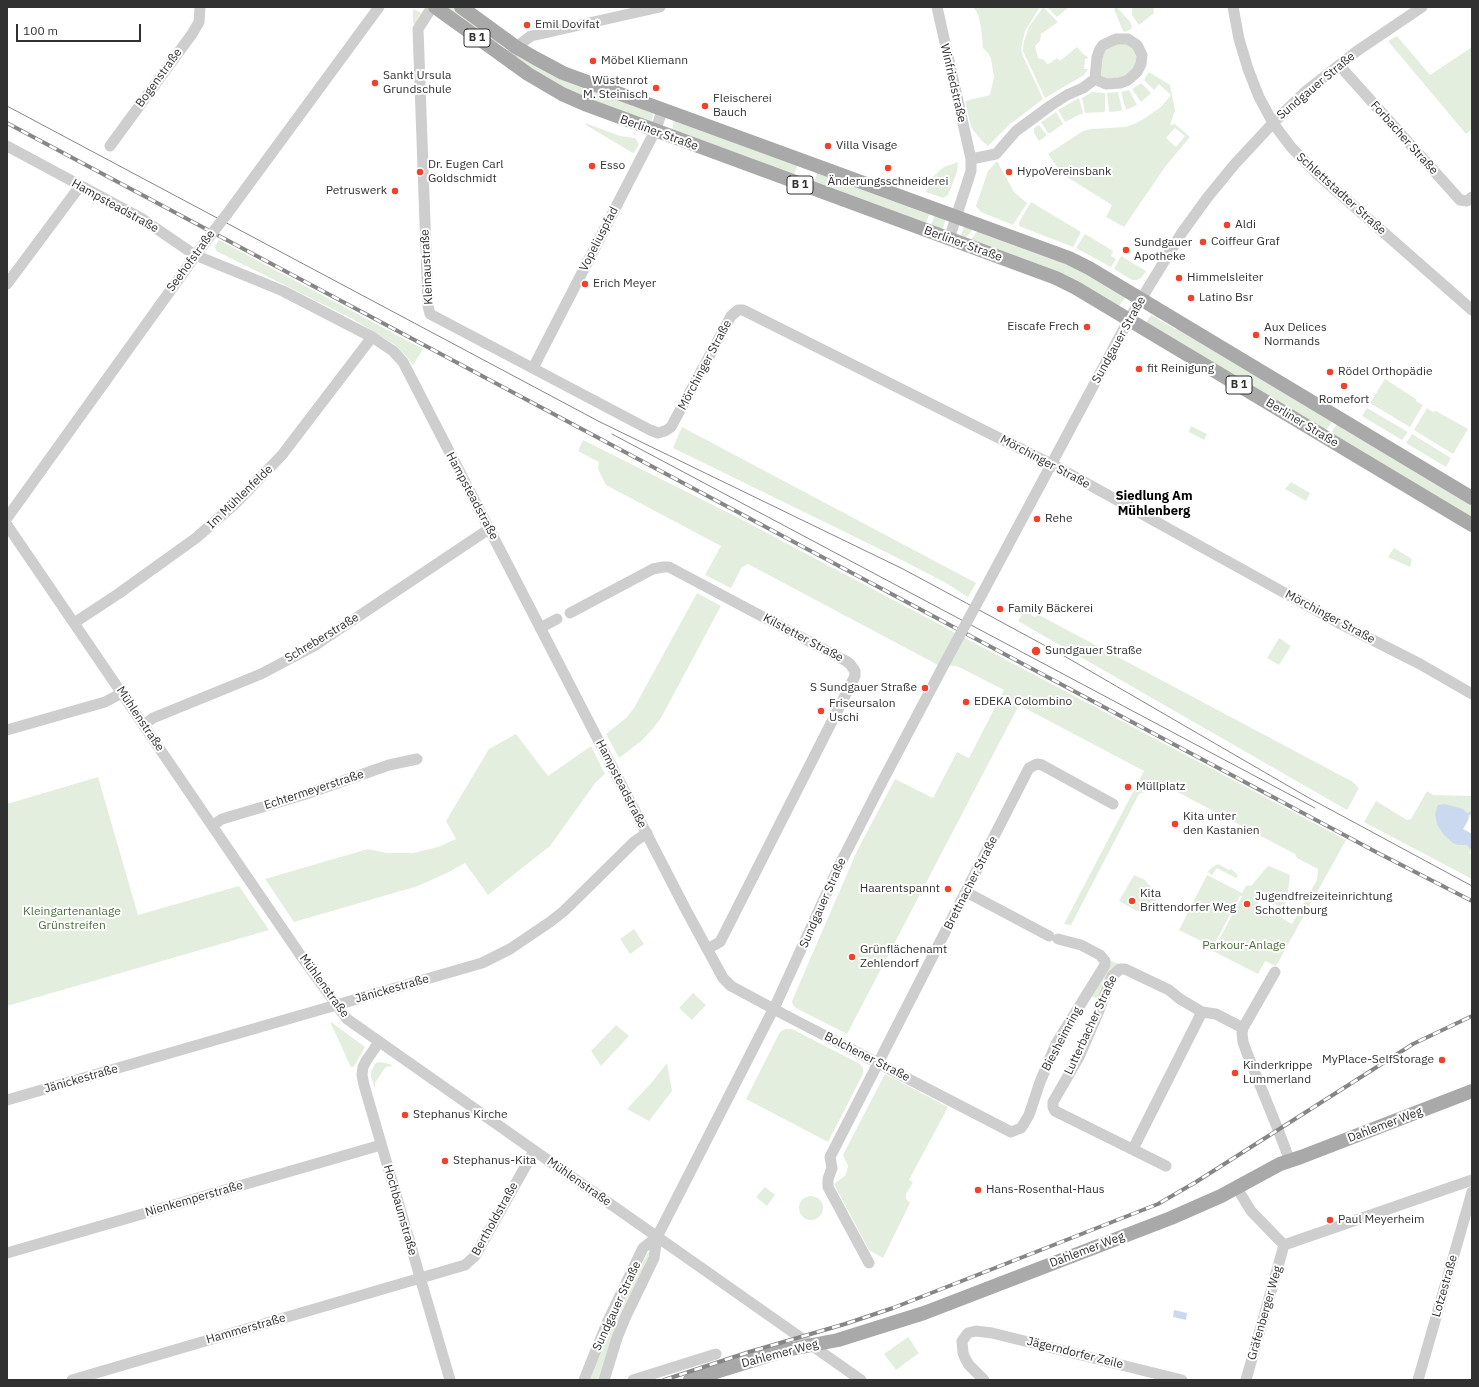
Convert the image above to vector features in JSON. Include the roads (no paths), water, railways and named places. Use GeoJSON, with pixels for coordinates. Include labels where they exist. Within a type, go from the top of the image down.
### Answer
{"type":"FeatureCollection","features":[{"type":"Feature","properties":{"kind":"main road","name":"Berliner Straße"},"geometry":{"type":"LineString","coordinates":[[433,7],[528,74],[573,99],[603,112],[1066,283],[1129,319],[1472,525]]}},
{"type":"Feature","properties":{"kind":"main road","name":"Berliner Straße"},"geometry":{"type":"LineString","coordinates":[[461,7],[516,47],[563,73],[1069,258],[1089,268],[1472,498]]}},
{"type":"Feature","properties":{"kind":"main road","name":"Dahlemer Weg"},"geometry":{"type":"LineString","coordinates":[[690,1380],[780,1352],[838,1340],[924,1313],[1171,1218],[1236,1188],[1271,1168],[1472,1091]]}},
{"type":"Feature","properties":{"kind":"street","name":"Bogenstraße"},"geometry":{"type":"LineString","coordinates":[[110,146],[192,34],[199,22],[200,7]]}},
{"type":"Feature","properties":{"kind":"street","name":"Seehofstraße"},"geometry":{"type":"LineString","coordinates":[[7,518],[195,254],[227,214],[379,7]]}},
{"type":"Feature","properties":{"kind":"street","name":"Kleinaustraße"},"geometry":{"type":"LineString","coordinates":[[433,7],[418,30],[428,310],[430,314],[650,430],[658,433],[665,431]]}},
{"type":"Feature","properties":{"kind":"street"},"geometry":{"type":"LineString","coordinates":[[508,60],[516,47],[531,36],[660,7]]}},
{"type":"Feature","properties":{"kind":"street","name":"Winfriedstraße"},"geometry":{"type":"LineString","coordinates":[[936,7],[971,160],[971,171],[949,239]]}},
{"type":"Feature","properties":{"kind":"street","name":"Schlettstadter Straße"},"geometry":{"type":"LineString","coordinates":[[1233,7],[1248,69],[1259,96],[1273,123],[1291,147],[1316,173],[1472,310]]}},
{"type":"Feature","properties":{"kind":"street","name":"Sundgauer Straße"},"geometry":{"type":"LineString","coordinates":[[604,1380],[626,1316],[654,1258],[657,1237],[774,1009],[839,866],[948,657],[1129,319],[1181,234],[1207,198],[1234,165],[1273,123],[1306,91],[1363,46],[1422,7]]}},
{"type":"Feature","properties":{"kind":"street"},"geometry":{"type":"LineString","coordinates":[[971,160],[996,154],[1016,131],[1050,106],[1067,95],[1084,88],[1096,79],[1098,52],[1105,43],[1116,39],[1134,41],[1141,50],[1142,55],[1141,64],[1137,72],[1124,82],[1113,84],[1106,84],[1096,79]]}},
{"type":"Feature","properties":{"kind":"street","name":"Forbacher Straße"},"geometry":{"type":"LineString","coordinates":[[1339,65],[1460,200],[1467,201],[1472,197]]}},
{"type":"Feature","properties":{"kind":"street","name":"Vopeliuspfad"},"geometry":{"type":"LineString","coordinates":[[533,368],[655,131],[663,110]]}},
{"type":"Feature","properties":{"kind":"street","name":"Hampsteadstraße"},"geometry":{"type":"LineString","coordinates":[[7,146],[141,218],[195,254],[283,291],[372,337],[393,351],[406,367],[722,978],[731,986],[774,1009]]}},
{"type":"Feature","properties":{"kind":"street"},"geometry":{"type":"LineString","coordinates":[[7,284],[80,186]]}},
{"type":"Feature","properties":{"kind":"street","name":"Mörchinger Straße"},"geometry":{"type":"LineString","coordinates":[[665,431],[671,427],[731,316],[740,309],[1051,464],[1339,623],[1420,664],[1472,694]]}},
{"type":"Feature","properties":{"kind":"street","name":"Im Mühlenfelde"},"geometry":{"type":"LineString","coordinates":[[74,623],[118,594],[196,538],[237,502],[282,455],[372,337]]}},
{"type":"Feature","properties":{"kind":"street","name":"Mühlenstraße"},"geometry":{"type":"LineString","coordinates":[[7,525],[336,1005],[348,1019],[861,1380]]}},
{"type":"Feature","properties":{"kind":"street","name":"Schreberstraße"},"geometry":{"type":"LineString","coordinates":[[144,725],[153,718],[261,674],[314,646],[489,529]]}},
{"type":"Feature","properties":{"kind":"street","name":"Kilstetter Straße"},"geometry":{"type":"LineString","coordinates":[[570,613],[653,569],[662,567],[669,568],[846,660],[855,671],[855,676],[720,942],[707,949]]}},
{"type":"Feature","properties":{"kind":"street"},"geometry":{"type":"LineString","coordinates":[[540,628],[557,619]]}},
{"type":"Feature","properties":{"kind":"street"},"geometry":{"type":"LineString","coordinates":[[7,730],[105,702],[122,693]]}},
{"type":"Feature","properties":{"kind":"street","name":"Echtermeyerstraße"},"geometry":{"type":"LineString","coordinates":[[213,825],[222,819],[306,794],[389,765],[417,759]]}},
{"type":"Feature","properties":{"kind":"street","name":"Brettnacher Straße"},"geometry":{"type":"LineString","coordinates":[[869,1263],[828,1187],[828,1179],[832,1168],[830,1157],[1029,768],[1037,764],[1042,765],[1113,804]]}},
{"type":"Feature","properties":{"kind":"street","name":"Jänickestraße"},"geometry":{"type":"LineString","coordinates":[[7,1100],[482,963],[504,953],[538,931],[564,911],[634,842],[647,833]]}},
{"type":"Feature","properties":{"kind":"street","name":"Biesheimring"},"geometry":{"type":"LineString","coordinates":[[960,1104],[1011,1132],[1021,1128],[1029,1115],[1040,1082],[1056,1044],[1105,965],[1100,955],[1081,945],[1054,937],[966,892]]}},
{"type":"Feature","properties":{"kind":"street","name":"Lutterbacher Straße"},"geometry":{"type":"LineString","coordinates":[[1166,1166],[1056,1111],[1053,1108],[1053,1102],[1079,1058],[1112,976],[1120,969],[1125,968],[1169,990],[1180,999],[1202,1012],[1216,1014],[1243,1028]]}},
{"type":"Feature","properties":{"kind":"street"},"geometry":{"type":"LineString","coordinates":[[1275,972],[1243,1028],[1243,1042],[1290,1161]]}},
{"type":"Feature","properties":{"kind":"street","name":"Bolchener Straße"},"geometry":{"type":"LineString","coordinates":[[774,1009],[960,1104]]}},
{"type":"Feature","properties":{"kind":"street"},"geometry":{"type":"LineString","coordinates":[[1133,1149],[1202,1012]]}},
{"type":"Feature","properties":{"kind":"street","name":"Hochbaumstraße"},"geometry":{"type":"LineString","coordinates":[[379,1042],[366,1061],[362,1075],[450,1380]]}},
{"type":"Feature","properties":{"kind":"street","name":"Nienkemperstraße"},"geometry":{"type":"LineString","coordinates":[[7,1253],[381,1145]]}},
{"type":"Feature","properties":{"kind":"street","name":"Bertholdstraße"},"geometry":{"type":"LineString","coordinates":[[420,1279],[462,1267],[473,1259],[534,1151]]}},
{"type":"Feature","properties":{"kind":"street"},"geometry":{"type":"LineString","coordinates":[[1236,1188],[1251,1211],[1284,1245],[1472,1180]]}},
{"type":"Feature","properties":{"kind":"street","name":"Lotzestraße"},"geometry":{"type":"LineString","coordinates":[[1418,1380],[1472,1192]]}},
{"type":"Feature","properties":{"kind":"street","name":"Sundgauer Straße"},"geometry":{"type":"LineString","coordinates":[[584,1380],[607,1324],[643,1248],[657,1237]]}},
{"type":"Feature","properties":{"kind":"street","name":"Gräfenberger Weg"},"geometry":{"type":"LineString","coordinates":[[1246,1380],[1284,1245]]}},
{"type":"Feature","properties":{"kind":"street","name":"Hammerstraße"},"geometry":{"type":"LineString","coordinates":[[72,1380],[420,1279]]}},
{"type":"Feature","properties":{"kind":"street","name":"Jägerndorfer Zeile"},"geometry":{"type":"LineString","coordinates":[[984,1380],[965,1358],[963,1353],[962,1341],[968,1333],[976,1331],[989,1332],[1182,1380]]}},
{"type":"Feature","properties":{"kind":"street"},"geometry":{"type":"LineString","coordinates":[[633,1380],[716,1354]]}},
{"type":"Feature","properties":{"kind":"water"},"geometry":{"type":"Polygon","coordinates":[[[1445,804],[1463,809],[1468,814],[1468,820],[1463,829],[1472,834],[1472,846],[1470,849],[1467,845],[1458,845],[1453,843],[1443,834],[1437,824],[1435,814],[1438,805],[1445,804]]]}},
{"type":"Feature","properties":{"kind":"water"},"geometry":{"type":"Polygon","coordinates":[[[1174,1310],[1187,1313],[1186,1320],[1173,1317],[1174,1310]]]}},
{"type":"Feature","properties":{"kind":"waterway"},"geometry":{"type":"LineString","coordinates":[[1468,814],[1472,812]]}},
{"type":"Feature","properties":{"kind":"tram line"},"geometry":{"type":"LineString","coordinates":[[7,106],[600,422],[903,569],[1066,657],[1309,798],[1472,886]]}},
{"type":"Feature","properties":{"kind":"tram line"},"geometry":{"type":"LineString","coordinates":[[612,434],[1315,808]]}},
{"type":"Feature","properties":{"kind":"railway"},"geometry":{"type":"LineString","coordinates":[[7,123],[1378,853],[1472,901]]}},
{"type":"Feature","properties":{"kind":"railway"},"geometry":{"type":"LineString","coordinates":[[664,1380],[749,1352],[845,1324],[893,1308],[1158,1204],[1196,1182],[1413,1044],[1472,1016]]}},
{"type":"Feature","properties":{"kind":"place","name":"Emil Dovifat"},"geometry":{"type":"Point","coordinates":[527,25]}},
{"type":"Feature","properties":{"kind":"place","name":"Möbel Kliemann"},"geometry":{"type":"Point","coordinates":[593,61]}},
{"type":"Feature","properties":{"kind":"place","name":"Sankt Ursula Grundschule"},"geometry":{"type":"Point","coordinates":[375,83]}},
{"type":"Feature","properties":{"kind":"place","name":"Wüstenrot M. Steinisch"},"geometry":{"type":"Point","coordinates":[656,88]}},
{"type":"Feature","properties":{"kind":"place","name":"Fleischerei Bauch"},"geometry":{"type":"Point","coordinates":[705,106]}},
{"type":"Feature","properties":{"kind":"place","name":"Villa Visage"},"geometry":{"type":"Point","coordinates":[828,146]}},
{"type":"Feature","properties":{"kind":"place","name":"Esso"},"geometry":{"type":"Point","coordinates":[592,166]}},
{"type":"Feature","properties":{"kind":"place","name":"Änderungsschneiderei"},"geometry":{"type":"Point","coordinates":[888,168]}},
{"type":"Feature","properties":{"kind":"place","name":"Dr. Eugen Carl Goldschmidt"},"geometry":{"type":"Point","coordinates":[420,172]}},
{"type":"Feature","properties":{"kind":"place","name":"HypoVereinsbank"},"geometry":{"type":"Point","coordinates":[1009,172]}},
{"type":"Feature","properties":{"kind":"place","name":"Petruswerk"},"geometry":{"type":"Point","coordinates":[395,191]}},
{"type":"Feature","properties":{"kind":"place","name":"Aldi"},"geometry":{"type":"Point","coordinates":[1227,225]}},
{"type":"Feature","properties":{"kind":"place","name":"Coiffeur Graf"},"geometry":{"type":"Point","coordinates":[1203,242]}},
{"type":"Feature","properties":{"kind":"place","name":"Sundgauer Apotheke"},"geometry":{"type":"Point","coordinates":[1126,250]}},
{"type":"Feature","properties":{"kind":"place","name":"Himmelsleiter"},"geometry":{"type":"Point","coordinates":[1179,278]}},
{"type":"Feature","properties":{"kind":"place","name":"Erich Meyer"},"geometry":{"type":"Point","coordinates":[585,284]}},
{"type":"Feature","properties":{"kind":"place","name":"Latino Bsr"},"geometry":{"type":"Point","coordinates":[1191,298]}},
{"type":"Feature","properties":{"kind":"place","name":"Eiscafe Frech"},"geometry":{"type":"Point","coordinates":[1087,327]}},
{"type":"Feature","properties":{"kind":"place","name":"Aux Delices Normands"},"geometry":{"type":"Point","coordinates":[1256,335]}},
{"type":"Feature","properties":{"kind":"place","name":"fit Reinigung"},"geometry":{"type":"Point","coordinates":[1139,369]}},
{"type":"Feature","properties":{"kind":"place","name":"Rödel Orthopädie"},"geometry":{"type":"Point","coordinates":[1330,372]}},
{"type":"Feature","properties":{"kind":"place","name":"Romefort"},"geometry":{"type":"Point","coordinates":[1344,386]}},
{"type":"Feature","properties":{"kind":"place","name":"Rehe"},"geometry":{"type":"Point","coordinates":[1037,519]}},
{"type":"Feature","properties":{"kind":"place","name":"Family Bäckerei"},"geometry":{"type":"Point","coordinates":[1000,609]}},
{"type":"Feature","properties":{"kind":"place","name":"Sundgauer Straße"},"geometry":{"type":"Point","coordinates":[1036,651]}},
{"type":"Feature","properties":{"kind":"place","name":"S Sundgauer Straße"},"geometry":{"type":"Point","coordinates":[925,688]}},
{"type":"Feature","properties":{"kind":"place","name":"EDEKA Colombino"},"geometry":{"type":"Point","coordinates":[966,702]}},
{"type":"Feature","properties":{"kind":"place","name":"Friseursalon Uschi"},"geometry":{"type":"Point","coordinates":[821,711]}},
{"type":"Feature","properties":{"kind":"place","name":"Müllplatz"},"geometry":{"type":"Point","coordinates":[1128,787]}},
{"type":"Feature","properties":{"kind":"place","name":"Kita unter den Kastanien"},"geometry":{"type":"Point","coordinates":[1175,824]}},
{"type":"Feature","properties":{"kind":"place","name":"Haarentspannt"},"geometry":{"type":"Point","coordinates":[948,889]}},
{"type":"Feature","properties":{"kind":"place","name":"Kita Brittendorfer Weg"},"geometry":{"type":"Point","coordinates":[1132,901]}},
{"type":"Feature","properties":{"kind":"place","name":"Jugendfreizeiteinrichtung Schottenburg"},"geometry":{"type":"Point","coordinates":[1247,904]}},
{"type":"Feature","properties":{"kind":"place","name":"Grünflächenamt Zehlendorf"},"geometry":{"type":"Point","coordinates":[852,957]}},
{"type":"Feature","properties":{"kind":"place","name":"MyPlace-SelfStorage"},"geometry":{"type":"Point","coordinates":[1442,1060]}},
{"type":"Feature","properties":{"kind":"place","name":"Kinderkrippe Lummerland"},"geometry":{"type":"Point","coordinates":[1235,1073]}},
{"type":"Feature","properties":{"kind":"place","name":"Stephanus Kirche"},"geometry":{"type":"Point","coordinates":[405,1115]}},
{"type":"Feature","properties":{"kind":"place","name":"Stephanus-Kita"},"geometry":{"type":"Point","coordinates":[445,1161]}},
{"type":"Feature","properties":{"kind":"place","name":"Hans-Rosenthal-Haus"},"geometry":{"type":"Point","coordinates":[978,1190]}},
{"type":"Feature","properties":{"kind":"place","name":"Paul Meyerheim"},"geometry":{"type":"Point","coordinates":[1330,1220]}},
{"type":"Feature","properties":{"kind":"district","name":"Siedlung Am Mühlenberg"},"geometry":{"type":"Point","coordinates":[1154,504]}},
{"type":"Feature","properties":{"kind":"park label","name":"Kleingartenanlage Grünstreifen"},"geometry":{"type":"Point","coordinates":[72,919]}},
{"type":"Feature","properties":{"kind":"park label","name":"Parkour-Anlage"},"geometry":{"type":"Point","coordinates":[1244,946]}}]}
